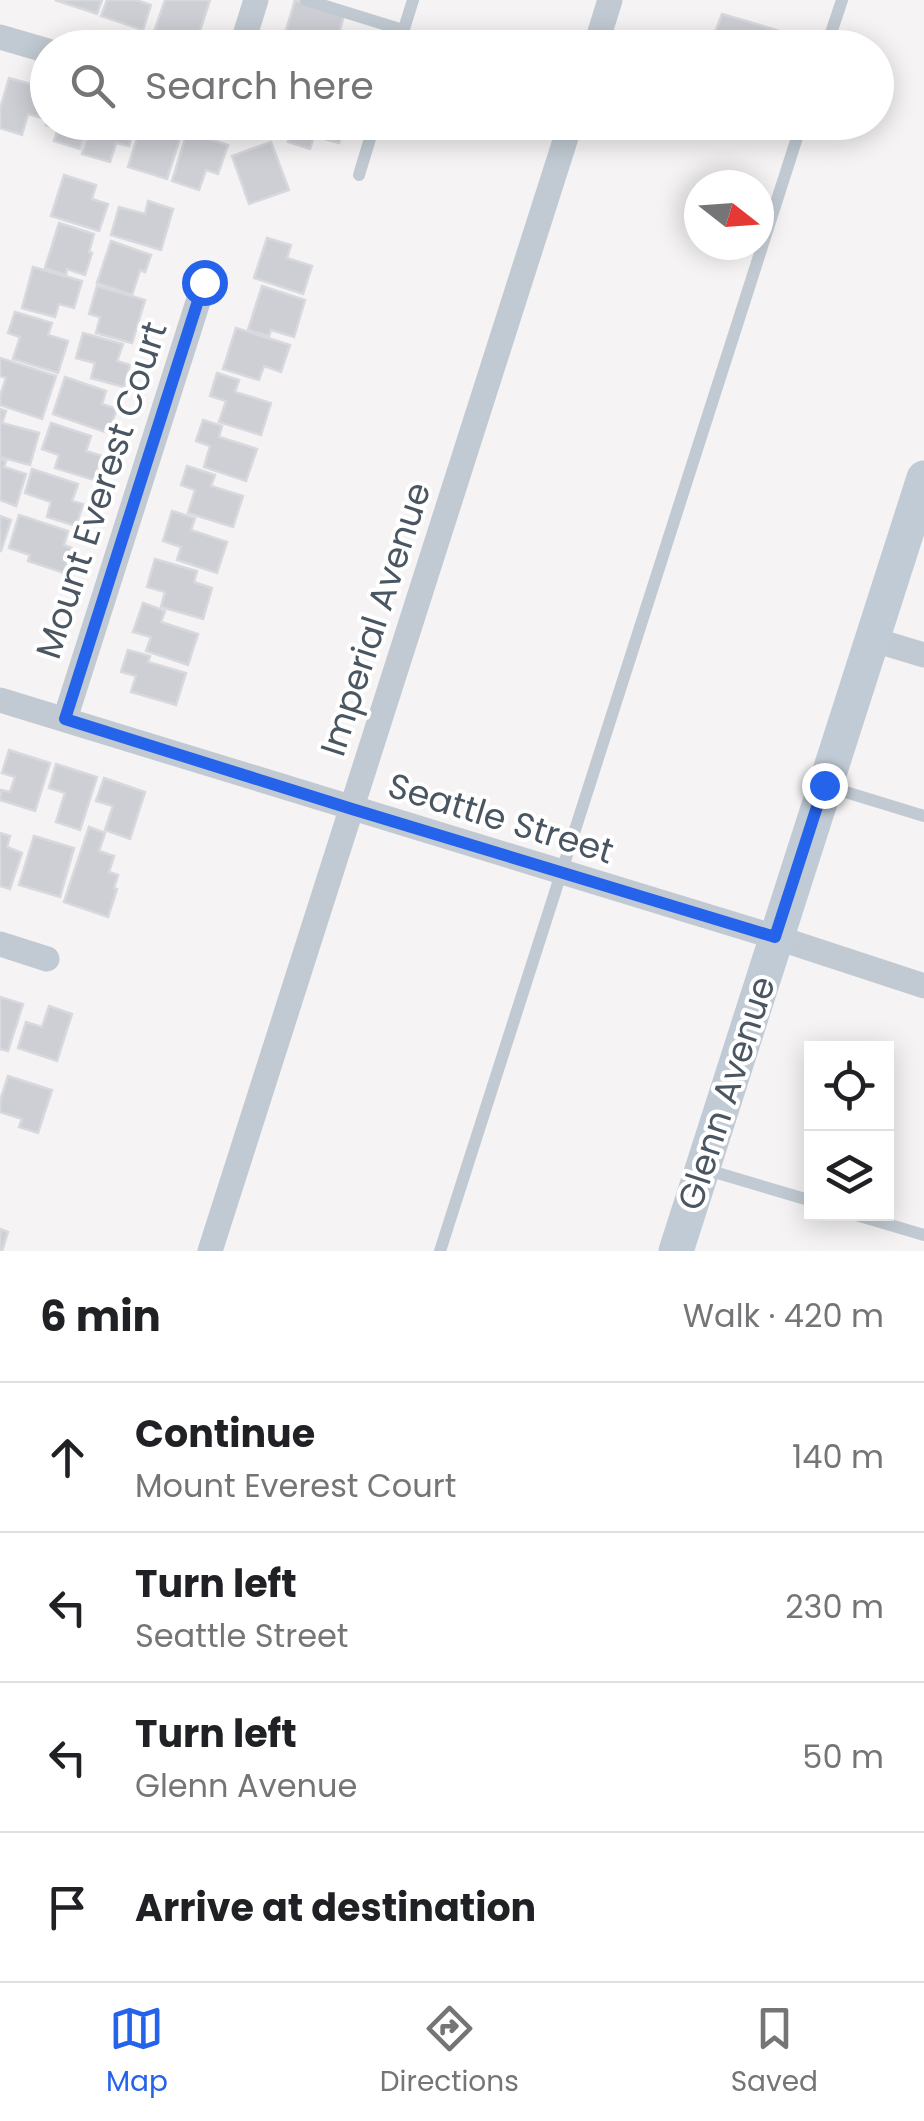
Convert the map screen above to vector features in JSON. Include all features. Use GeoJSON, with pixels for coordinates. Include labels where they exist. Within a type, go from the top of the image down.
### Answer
{"type":"FeatureCollection","features":[{"type":"Feature","properties":{"kind":"street"},"geometry":{"type":"LineString","coordinates":[[247,30],[256,0]]}},
{"type":"Feature","properties":{"kind":"street"},"geometry":{"type":"LineString","coordinates":[[601,30],[610,0]]}},
{"type":"Feature","properties":{"kind":"street"},"geometry":{"type":"LineString","coordinates":[[0,37],[30,46]]}},
{"type":"Feature","properties":{"kind":"street","name":"Imperial Avenue"},"geometry":{"type":"LineString","coordinates":[[210,1251],[564,140]]}},
{"type":"Feature","properties":{"kind":"street","name":"Mount Everest Court"},"geometry":{"type":"LineString","coordinates":[[65,719],[204,282]]}},
{"type":"Feature","properties":{"kind":"street","name":"Glenn Avenue"},"geometry":{"type":"LineString","coordinates":[[676,1251],[924,478]]}},
{"type":"Feature","properties":{"kind":"street"},"geometry":{"type":"LineString","coordinates":[[872,640],[924,656]]}},
{"type":"Feature","properties":{"kind":"street","name":"Seattle Street"},"geometry":{"type":"LineString","coordinates":[[0,700],[924,986]]}},
{"type":"Feature","properties":{"kind":"street"},"geometry":{"type":"LineString","coordinates":[[0,944],[47,959]]}},
{"type":"Feature","properties":{"kind":"lane"},"geometry":{"type":"LineString","coordinates":[[306,0],[404,30],[413,0]]}},
{"type":"Feature","properties":{"kind":"lane"},"geometry":{"type":"LineString","coordinates":[[832,30],[842,0]]}},
{"type":"Feature","properties":{"kind":"lane"},"geometry":{"type":"LineString","coordinates":[[359,175],[370,140]]}},
{"type":"Feature","properties":{"kind":"lane"},"geometry":{"type":"LineString","coordinates":[[440,1251],[796,140]]}},
{"type":"Feature","properties":{"kind":"lane"},"geometry":{"type":"LineString","coordinates":[[824,785],[924,816]]}},
{"type":"Feature","properties":{"kind":"lane"},"geometry":{"type":"LineString","coordinates":[[702,1168],[804,1199]]}},
{"type":"Feature","properties":{"kind":"lane"},"geometry":{"type":"LineString","coordinates":[[878,1221],[924,1234]]}},
{"type":"Feature","properties":{"kind":"building"},"geometry":{"type":"Polygon","coordinates":[[[55,0],[102,0],[97,14],[55,0]]]}},
{"type":"Feature","properties":{"kind":"building"},"geometry":{"type":"Polygon","coordinates":[[[107,0],[136,0],[151,5],[143,30],[101,16],[107,0]]]}},
{"type":"Feature","properties":{"kind":"building"},"geometry":{"type":"Polygon","coordinates":[[[165,0],[210,0],[200,30],[155,30],[165,0]]]}},
{"type":"Feature","properties":{"kind":"building"},"geometry":{"type":"Polygon","coordinates":[[[295,0],[344,15],[340,30],[286,30],[295,0]]]}},
{"type":"Feature","properties":{"kind":"building"},"geometry":{"type":"Polygon","coordinates":[[[722,14],[776,30],[716,30],[722,14]]]}},
{"type":"Feature","properties":{"kind":"building"},"geometry":{"type":"Polygon","coordinates":[[[9,78],[30,84],[30,115],[22,135],[0,128],[0,109],[9,78]]]}},
{"type":"Feature","properties":{"kind":"building"},"geometry":{"type":"Polygon","coordinates":[[[54,140],[83,140],[80,149],[54,140]]]}},
{"type":"Feature","properties":{"kind":"building"},"geometry":{"type":"Polygon","coordinates":[[[86,140],[131,140],[129,146],[116,143],[110,162],[82,154],[86,140]]]}},
{"type":"Feature","properties":{"kind":"building"},"geometry":{"type":"Polygon","coordinates":[[[136,140],[179,140],[167,179],[128,167],[136,140]]]}},
{"type":"Feature","properties":{"kind":"building"},"geometry":{"type":"Polygon","coordinates":[[[185,140],[212,140],[228,145],[218,174],[206,170],[199,190],[172,181],[185,140]]]}},
{"type":"Feature","properties":{"kind":"building"},"geometry":{"type":"Polygon","coordinates":[[[289,140],[313,140],[310,149],[289,140]]]}},
{"type":"Feature","properties":{"kind":"building"},"geometry":{"type":"Polygon","coordinates":[[[271,142],[289,190],[249,204],[232,156],[271,142]]]}},
{"type":"Feature","properties":{"kind":"building"},"geometry":{"type":"Polygon","coordinates":[[[64,175],[96,185],[92,199],[108,204],[99,231],[51,216],[64,175]]]}},
{"type":"Feature","properties":{"kind":"building"},"geometry":{"type":"Polygon","coordinates":[[[148,201],[173,209],[161,250],[111,235],[119,207],[145,214],[148,201]]]}},
{"type":"Feature","properties":{"kind":"building"},"geometry":{"type":"Polygon","coordinates":[[[59,223],[94,234],[85,275],[67,269],[66,275],[45,268],[59,223]]]}},
{"type":"Feature","properties":{"kind":"building"},"geometry":{"type":"Polygon","coordinates":[[[267,238],[291,245],[287,258],[312,266],[303,294],[254,278],[267,238]]]}},
{"type":"Feature","properties":{"kind":"building"},"geometry":{"type":"Polygon","coordinates":[[[111,241],[151,255],[145,272],[140,270],[132,295],[97,283],[111,241]]]}},
{"type":"Feature","properties":{"kind":"building"},"geometry":{"type":"Polygon","coordinates":[[[33,267],[82,281],[74,308],[59,304],[55,317],[22,308],[33,267]]]}},
{"type":"Feature","properties":{"kind":"building"},"geometry":{"type":"Polygon","coordinates":[[[97,286],[145,300],[132,343],[96,333],[100,317],[89,314],[97,286]]]}},
{"type":"Feature","properties":{"kind":"building"},"geometry":{"type":"Polygon","coordinates":[[[262,286],[305,300],[294,337],[271,330],[269,336],[248,330],[262,286]]]}},
{"type":"Feature","properties":{"kind":"building"},"geometry":{"type":"Polygon","coordinates":[[[15,312],[52,323],[48,335],[68,341],[58,373],[13,359],[20,337],[8,333],[15,312]]]}},
{"type":"Feature","properties":{"kind":"building"},"geometry":{"type":"Polygon","coordinates":[[[236,328],[290,345],[281,372],[264,366],[259,380],[223,369],[236,328]]]}},
{"type":"Feature","properties":{"kind":"building"},"geometry":{"type":"Polygon","coordinates":[[[83,333],[123,344],[117,361],[130,365],[124,387],[91,378],[95,363],[76,358],[83,333]]]}},
{"type":"Feature","properties":{"kind":"building"},"geometry":{"type":"Polygon","coordinates":[[[0,358],[56,376],[42,419],[0,405],[6,378],[0,376],[0,358]]]}},
{"type":"Feature","properties":{"kind":"building"},"geometry":{"type":"Polygon","coordinates":[[[217,373],[239,380],[235,392],[271,403],[261,435],[219,422],[226,401],[210,396],[217,373]]]}},
{"type":"Feature","properties":{"kind":"building"},"geometry":{"type":"Polygon","coordinates":[[[65,377],[106,391],[102,404],[117,409],[108,433],[53,414],[65,377]]]}},
{"type":"Feature","properties":{"kind":"building"},"geometry":{"type":"Polygon","coordinates":[[[0,409],[6,411],[2,423],[39,433],[30,465],[0,457],[0,409]]]}},
{"type":"Feature","properties":{"kind":"building"},"geometry":{"type":"Polygon","coordinates":[[[203,420],[222,426],[219,437],[257,449],[246,481],[204,467],[210,446],[196,441],[203,420]]]}},
{"type":"Feature","properties":{"kind":"building"},"geometry":{"type":"Polygon","coordinates":[[[51,423],[91,436],[86,451],[102,456],[94,480],[55,468],[59,455],[42,449],[51,423]]]}},
{"type":"Feature","properties":{"kind":"building"},"geometry":{"type":"Polygon","coordinates":[[[0,459],[6,461],[4,467],[26,474],[16,506],[0,500],[0,459]]]}},
{"type":"Feature","properties":{"kind":"building"},"geometry":{"type":"Polygon","coordinates":[[[187,466],[215,475],[211,486],[243,496],[233,527],[188,513],[195,490],[181,485],[187,466]]]}},
{"type":"Feature","properties":{"kind":"building"},"geometry":{"type":"Polygon","coordinates":[[[32,469],[78,484],[72,501],[83,504],[76,526],[47,517],[51,502],[25,493],[32,469]]]}},
{"type":"Feature","properties":{"kind":"building"},"geometry":{"type":"Polygon","coordinates":[[[172,511],[195,518],[191,530],[227,542],[217,573],[177,560],[181,547],[163,541],[172,511]]]}},
{"type":"Feature","properties":{"kind":"building"},"geometry":{"type":"Polygon","coordinates":[[[19,515],[68,531],[64,545],[72,548],[64,573],[28,561],[30,555],[9,548],[19,515]]]}},
{"type":"Feature","properties":{"kind":"building"},"geometry":{"type":"Polygon","coordinates":[[[0,516],[11,520],[1,551],[0,551],[0,516]]]}},
{"type":"Feature","properties":{"kind":"building"},"geometry":{"type":"Polygon","coordinates":[[[155,559],[197,571],[194,582],[212,588],[203,619],[161,607],[165,592],[147,587],[155,559]]]}},
{"type":"Feature","properties":{"kind":"building"},"geometry":{"type":"Polygon","coordinates":[[[143,603],[165,611],[161,622],[198,634],[188,665],[146,651],[151,637],[133,632],[143,603]]]}},
{"type":"Feature","properties":{"kind":"building"},"geometry":{"type":"Polygon","coordinates":[[[128,650],[150,656],[148,662],[186,673],[176,705],[131,692],[136,676],[121,672],[128,650]]]}},
{"type":"Feature","properties":{"kind":"building"},"geometry":{"type":"Polygon","coordinates":[[[9,750],[50,763],[35,811],[0,800],[1,790],[10,792],[15,777],[2,773],[9,750]]]}},
{"type":"Feature","properties":{"kind":"building"},"geometry":{"type":"Polygon","coordinates":[[[56,764],[97,777],[80,830],[56,822],[65,793],[49,788],[56,764]]]}},
{"type":"Feature","properties":{"kind":"building"},"geometry":{"type":"Polygon","coordinates":[[[104,778],[145,792],[130,839],[105,830],[113,806],[96,801],[104,778]]]}},
{"type":"Feature","properties":{"kind":"building"},"geometry":{"type":"Polygon","coordinates":[[[89,827],[105,833],[99,851],[114,856],[109,872],[118,875],[114,888],[117,889],[108,917],[64,902],[89,827]]]}},
{"type":"Feature","properties":{"kind":"building"},"geometry":{"type":"Polygon","coordinates":[[[0,833],[10,836],[7,847],[22,853],[10,889],[0,886],[0,833]]]}},
{"type":"Feature","properties":{"kind":"building"},"geometry":{"type":"Polygon","coordinates":[[[34,836],[74,848],[60,897],[19,885],[34,836]]]}},
{"type":"Feature","properties":{"kind":"building"},"geometry":{"type":"Polygon","coordinates":[[[0,997],[23,1004],[8,1051],[0,1049],[0,997]]]}},
{"type":"Feature","properties":{"kind":"building"},"geometry":{"type":"Polygon","coordinates":[[[49,1006],[72,1014],[57,1061],[18,1048],[26,1022],[42,1027],[49,1006]]]}},
{"type":"Feature","properties":{"kind":"building"},"geometry":{"type":"Polygon","coordinates":[[[8,1076],[52,1090],[38,1133],[19,1127],[22,1119],[0,1112],[8,1076]]]}},
{"type":"Feature","properties":{"kind":"building"},"geometry":{"type":"Polygon","coordinates":[[[0,1229],[8,1232],[2,1251],[0,1251],[0,1229]]]}},
{"type":"Feature","properties":{"kind":"route"},"geometry":{"type":"LineString","coordinates":[[204,282],[65,719],[775,937],[824,785]]}}]}
